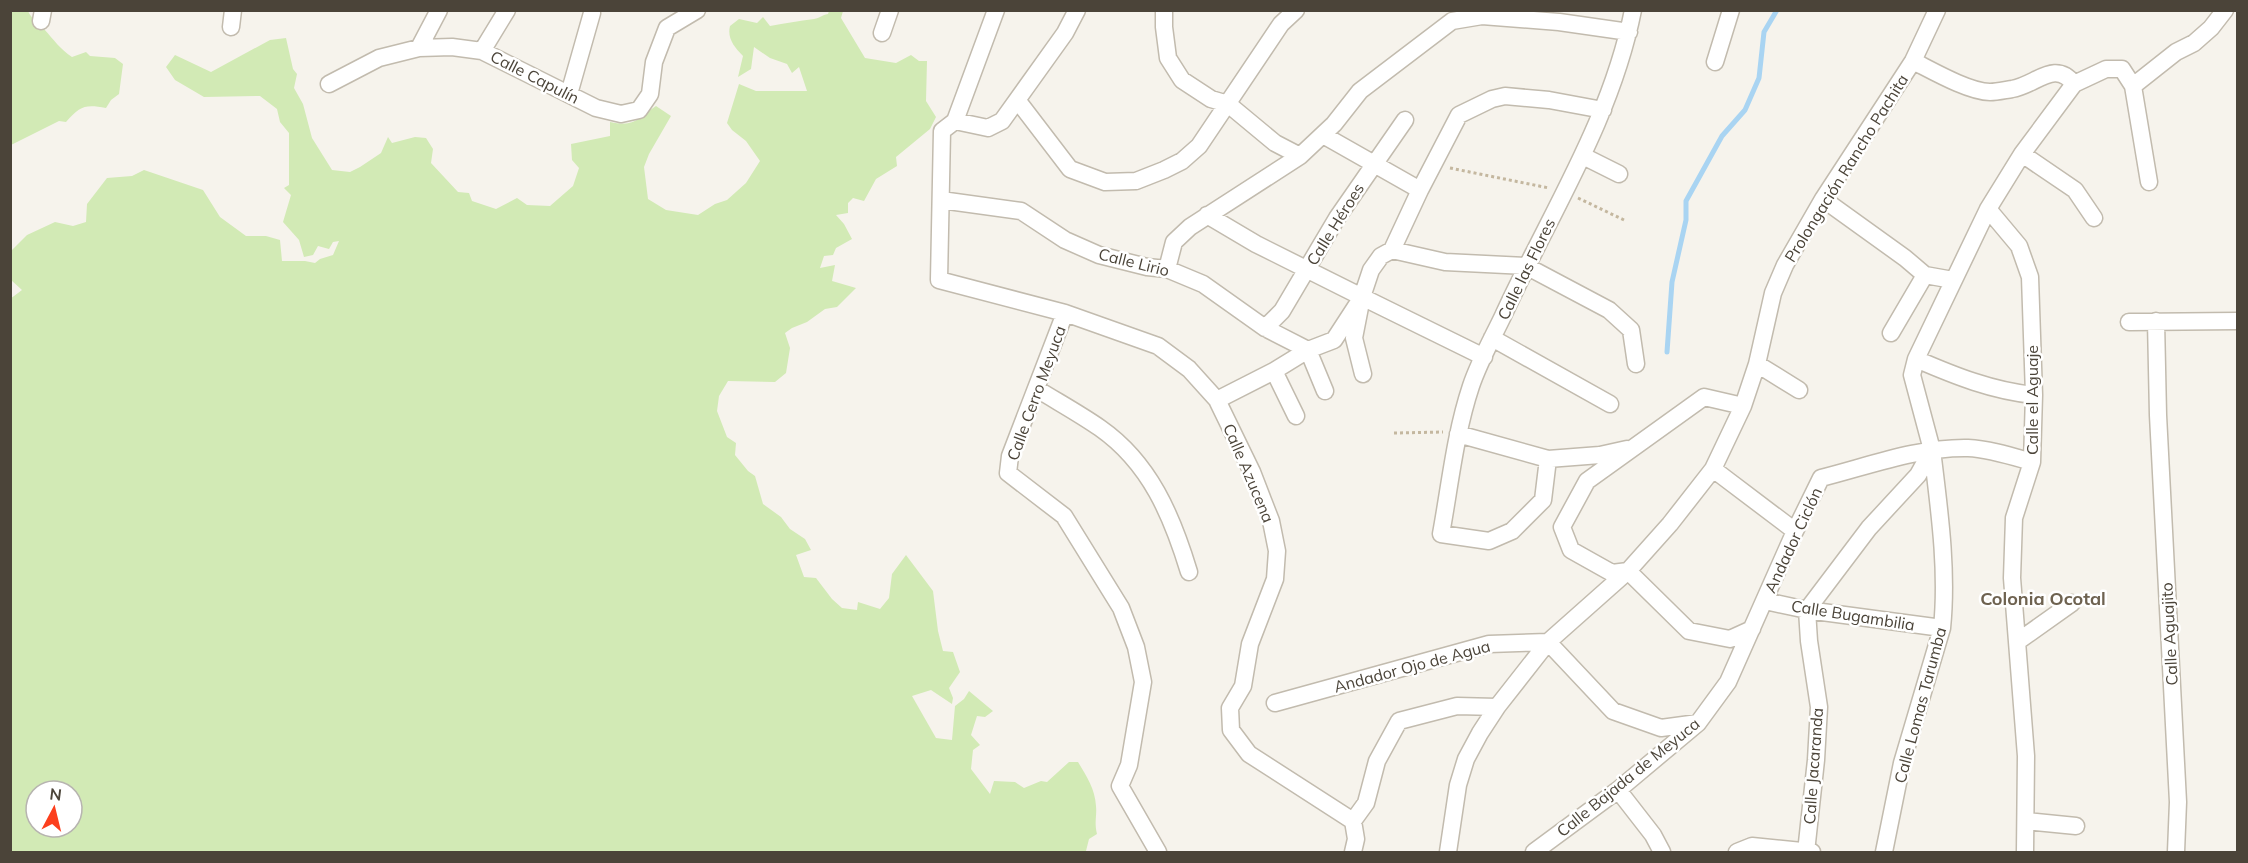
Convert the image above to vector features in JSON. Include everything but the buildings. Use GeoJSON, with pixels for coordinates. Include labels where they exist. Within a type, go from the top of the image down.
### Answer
{"type":"FeatureCollection","features":[{"type":"Feature","properties":{"kind":"street"},"geometry":{"type":"LineString","coordinates":[[419,48],[439,10]]}},
{"type":"Feature","properties":{"kind":"street"},"geometry":{"type":"LineString","coordinates":[[482,51],[507,10]]}},
{"type":"Feature","properties":{"kind":"street","name":"Calle Capulín"},"geometry":{"type":"LineString","coordinates":[[329,84],[379,58],[419,48],[452,47],[482,51],[596,108],[621,114],[639,110],[650,94],[654,62],[667,28],[697,10]]}},
{"type":"Feature","properties":{"kind":"street"},"geometry":{"type":"LineString","coordinates":[[882,33],[890,10]]}},
{"type":"Feature","properties":{"kind":"street"},"geometry":{"type":"LineString","coordinates":[[941,200],[942,131],[955,122],[996,10]]}},
{"type":"Feature","properties":{"kind":"street"},"geometry":{"type":"LineString","coordinates":[[955,122],[988,128],[1002,121],[1065,33],[1077,10]]}},
{"type":"Feature","properties":{"kind":"street"},"geometry":{"type":"LineString","coordinates":[[1164,10],[1168,58],[1182,80],[1211,99],[1228,104],[1275,143],[1300,156]]}},
{"type":"Feature","properties":{"kind":"street"},"geometry":{"type":"LineString","coordinates":[[1018,100],[1070,169],[1105,182],[1136,181],[1182,161],[1199,146],[1281,24],[1296,10]]}},
{"type":"Feature","properties":{"kind":"street","name":"Calle las Flores"},"geometry":{"type":"LineString","coordinates":[[1548,459],[1543,500],[1512,531],[1489,541],[1441,534],[1458,434],[1471,385],[1526,266],[1583,156],[1603,110],[1618,69],[1633,10]]}},
{"type":"Feature","properties":{"kind":"street"},"geometry":{"type":"LineString","coordinates":[[1715,62],[1731,10]]}},
{"type":"Feature","properties":{"kind":"street","name":"Prolongación Rancho Pachita"},"geometry":{"type":"LineString","coordinates":[[1448,852],[1458,785],[1466,759],[1497,707],[1548,642],[1628,571],[1670,524],[1713,469],[1743,406],[1757,364],[1773,293],[1785,265],[1823,199],[1912,61],[1937,10]]}},
{"type":"Feature","properties":{"kind":"street"},"geometry":{"type":"LineString","coordinates":[[2133,86],[2175,52],[2194,43],[2211,28],[2224,10]]}},
{"type":"Feature","properties":{"kind":"street"},"geometry":{"type":"LineString","coordinates":[[569,94],[592,13]]}},
{"type":"Feature","properties":{"kind":"street"},"geometry":{"type":"LineString","coordinates":[[1167,269],[1174,242],[1207,215],[1300,156],[1334,124],[1360,91],[1452,21],[1482,16],[1559,22],[1629,32]]}},
{"type":"Feature","properties":{"kind":"street","name":"Prolongación Rancho Pachita"},"geometry":{"type":"LineString","coordinates":[[1912,61],[1952,81],[1988,92],[2020,87],[2055,72],[2067,75],[2074,84]]}},
{"type":"Feature","properties":{"kind":"street"},"geometry":{"type":"LineString","coordinates":[[1807,610],[1869,528],[1918,476],[1932,450],[1912,375],[1916,359],[1988,209],[2022,154],[2074,84],[2106,69],[2122,69],[2133,86],[2149,182]]}},
{"type":"Feature","properties":{"kind":"street"},"geometry":{"type":"LineString","coordinates":[[1363,374],[1354,338],[1362,297],[1371,270],[1381,256],[1392,250],[1459,115],[1492,99],[1505,96],[1549,100],[1603,110]]}},
{"type":"Feature","properties":{"kind":"street","name":"Calle Héroes"},"geometry":{"type":"LineString","coordinates":[[1265,328],[1282,311],[1337,218],[1405,120]]}},
{"type":"Feature","properties":{"kind":"street"},"geometry":{"type":"LineString","coordinates":[[1323,135],[1420,190]]}},
{"type":"Feature","properties":{"kind":"street"},"geometry":{"type":"LineString","coordinates":[[2022,154],[2075,190],[2094,218]]}},
{"type":"Feature","properties":{"kind":"street"},"geometry":{"type":"LineString","coordinates":[[1583,156],[1619,174]]}},
{"type":"Feature","properties":{"kind":"street"},"geometry":{"type":"LineString","coordinates":[[1823,199],[1905,258],[1925,276],[1953,280]]}},
{"type":"Feature","properties":{"kind":"street","name":"Calle Lirio"},"geometry":{"type":"LineString","coordinates":[[941,200],[1021,211],[1065,240],[1099,255],[1146,267],[1167,269],[1203,284],[1265,328],[1308,350]]}},
{"type":"Feature","properties":{"kind":"street","name":"Calle Azucena"},"geometry":{"type":"LineString","coordinates":[[941,200],[939,280],[1065,312],[1158,346],[1189,369],[1217,400],[1252,472],[1271,521],[1277,550],[1275,579],[1250,644],[1243,686],[1230,708],[1231,730],[1248,754],[1353,821]]}},
{"type":"Feature","properties":{"kind":"street","name":"Calle el Aguaje"},"geometry":{"type":"LineString","coordinates":[[1988,209],[2019,246],[2030,278],[2034,395],[2032,462],[2014,518],[2012,578],[2026,756],[2025,852]]}},
{"type":"Feature","properties":{"kind":"street"},"geometry":{"type":"LineString","coordinates":[[1207,215],[1256,244],[1484,357]]}},
{"type":"Feature","properties":{"kind":"street"},"geometry":{"type":"LineString","coordinates":[[1392,250],[1445,262],[1526,266],[1609,310],[1616,316],[1631,330],[1636,364]]}},
{"type":"Feature","properties":{"kind":"street"},"geometry":{"type":"LineString","coordinates":[[1891,333],[1925,276]]}},
{"type":"Feature","properties":{"kind":"street"},"geometry":{"type":"LineString","coordinates":[[1217,400],[1274,371],[1308,350],[1334,340],[1362,297]]}},
{"type":"Feature","properties":{"kind":"street","name":"Calle Cerro Meyuca"},"geometry":{"type":"LineString","coordinates":[[1065,312],[1010,456],[1008,473],[1064,516],[1121,608],[1136,647],[1143,682],[1129,765],[1120,786],[1158,852]]}},
{"type":"Feature","properties":{"kind":"street","name":"Calle Aguajito"},"geometry":{"type":"LineString","coordinates":[[2156,321],[2158,415],[2177,791],[2176,852]]}},
{"type":"Feature","properties":{"kind":"street"},"geometry":{"type":"LineString","coordinates":[[2128,322],[2238,321]]}},
{"type":"Feature","properties":{"kind":"street"},"geometry":{"type":"LineString","coordinates":[[1492,338],[1610,404]]}},
{"type":"Feature","properties":{"kind":"street"},"geometry":{"type":"LineString","coordinates":[[1308,350],[1325,391]]}},
{"type":"Feature","properties":{"kind":"street"},"geometry":{"type":"LineString","coordinates":[[1916,359],[1955,377],[2011,393],[2034,395]]}},
{"type":"Feature","properties":{"kind":"street"},"geometry":{"type":"LineString","coordinates":[[1757,364],[1799,390]]}},
{"type":"Feature","properties":{"kind":"street"},"geometry":{"type":"LineString","coordinates":[[1274,371],[1296,416]]}},
{"type":"Feature","properties":{"kind":"street"},"geometry":{"type":"LineString","coordinates":[[1037,389],[1101,429],[1149,477],[1177,531],[1189,572]]}},
{"type":"Feature","properties":{"kind":"street"},"geometry":{"type":"LineString","coordinates":[[1743,406],[1704,397],[1587,481],[1562,526],[1571,550],[1612,573],[1628,571],[1689,631],[1730,639],[1752,629]]}},
{"type":"Feature","properties":{"kind":"street"},"geometry":{"type":"LineString","coordinates":[[1458,434],[1548,459],[1600,455],[1637,447]]}},
{"type":"Feature","properties":{"kind":"street","name":"Andador Ciclón"},"geometry":{"type":"LineString","coordinates":[[1765,601],[1821,478],[1932,450],[1968,448],[1985,450],[2032,462]]}},
{"type":"Feature","properties":{"kind":"street","name":"Calle Lomas Tarumba"},"geometry":{"type":"LineString","coordinates":[[1884,852],[1902,763],[1942,628],[1943,564],[1932,450]]}},
{"type":"Feature","properties":{"kind":"street"},"geometry":{"type":"LineString","coordinates":[[1713,469],[1795,531]]}},
{"type":"Feature","properties":{"kind":"street","name":"Calle Bugambilia"},"geometry":{"type":"LineString","coordinates":[[1765,601],[1807,610],[1942,628]]}},
{"type":"Feature","properties":{"kind":"street","name":"Calle Bajada de Meyuca"},"geometry":{"type":"LineString","coordinates":[[1534,852],[1618,789],[1698,723],[1728,682],[1765,601]]}},
{"type":"Feature","properties":{"kind":"street"},"geometry":{"type":"LineString","coordinates":[[2017,642],[2072,603]]}},
{"type":"Feature","properties":{"kind":"street","name":"Calle Jacaranda"},"geometry":{"type":"LineString","coordinates":[[1807,610],[1809,641],[1819,706],[1809,852]]}},
{"type":"Feature","properties":{"kind":"street"},"geometry":{"type":"LineString","coordinates":[[1548,642],[1613,711],[1661,728],[1698,723]]}},
{"type":"Feature","properties":{"kind":"street","name":"Andador Ojo de Agua"},"geometry":{"type":"LineString","coordinates":[[1275,703],[1489,644],[1548,642]]}},
{"type":"Feature","properties":{"kind":"street"},"geometry":{"type":"LineString","coordinates":[[1353,852],[1356,839],[1353,821],[1366,803],[1377,761],[1399,721],[1457,706],[1497,707]]}},
{"type":"Feature","properties":{"kind":"street"},"geometry":{"type":"LineString","coordinates":[[1618,789],[1653,835],[1662,852]]}},
{"type":"Feature","properties":{"kind":"street"},"geometry":{"type":"LineString","coordinates":[[2026,821],[2076,826]]}},
{"type":"Feature","properties":{"kind":"street"},"geometry":{"type":"LineString","coordinates":[[1737,852],[1752,846],[1809,852]]}},
{"type":"Feature","properties":{"kind":"path"},"geometry":{"type":"LineString","coordinates":[[1433,164],[1564,191],[1624,220]]}},
{"type":"Feature","properties":{"kind":"path"},"geometry":{"type":"LineString","coordinates":[[1394,432],[1431,432]]}},
{"type":"Feature","properties":{"kind":"green space"},"geometry":{"type":"Polygon","coordinates":[[[11,11],[28,11],[57,44],[72,57],[86,52],[90,56],[115,58],[123,64],[119,94],[106,108],[88,106],[75,112],[66,122],[59,121],[11,145],[11,11]]]}},
{"type":"Feature","properties":{"kind":"green space"},"geometry":{"type":"Polygon","coordinates":[[[829,11],[843,11],[841,18],[865,58],[896,63],[911,55],[919,61],[927,61],[926,101],[936,117],[930,129],[896,157],[897,166],[876,179],[864,201],[853,198],[848,203],[848,213],[836,215],[852,239],[836,248],[833,255],[824,256],[820,268],[835,265],[832,281],[856,288],[837,307],[825,309],[807,322],[785,333],[790,348],[786,373],[775,382],[728,381],[719,396],[717,411],[727,437],[736,443],[735,455],[755,476],[763,504],[781,517],[790,529],[805,539],[811,550],[796,555],[804,577],[816,578],[842,608],[857,610],[858,602],[880,609],[889,598],[892,574],[906,555],[933,591],[943,651],[953,652],[960,672],[949,688],[953,698],[952,704],[931,690],[912,696],[936,738],[952,740],[955,706],[964,699],[969,691],[993,711],[985,717],[977,716],[971,735],[980,745],[973,750],[971,769],[990,794],[994,781],[1015,782],[1024,788],[1041,781],[1047,782],[1069,762],[1078,762],[1092,789],[1096,806],[1097,834],[1089,839],[1086,851],[1097,852],[11,852],[10,299],[22,290],[11,280],[11,251],[27,235],[55,222],[73,226],[86,222],[87,204],[107,178],[132,176],[144,170],[203,190],[220,217],[246,236],[266,236],[280,240],[282,261],[315,263],[333,255],[339,241],[333,242],[329,249],[318,246],[313,255],[304,257],[299,240],[283,222],[291,195],[284,188],[289,185],[289,133],[280,122],[277,109],[260,96],[204,97],[175,80],[166,67],[175,55],[211,72],[270,40],[286,38],[293,69],[297,74],[294,88],[303,104],[312,138],[332,170],[350,172],[360,167],[381,153],[388,137],[392,143],[415,137],[426,138],[433,149],[431,163],[458,192],[469,193],[472,201],[496,209],[517,198],[527,205],[550,206],[573,186],[579,168],[572,160],[571,144],[610,136],[610,122],[631,123],[656,106],[671,116],[644,167],[648,199],[666,210],[698,215],[715,204],[727,200],[746,183],[760,161],[746,141],[727,123],[739,84],[756,91],[807,91],[799,67],[792,73],[787,64],[770,58],[754,47],[751,69],[738,77],[743,56],[732,42],[730,26],[739,19],[757,23],[763,17],[770,26],[814,19],[828,14],[829,11]]]}},
{"type":"Feature","properties":{"kind":"waterway"},"geometry":{"type":"LineString","coordinates":[[1667,352],[1672,282],[1686,220],[1686,201],[1722,136],[1745,110],[1759,78],[1764,32],[1777,10]]}},
{"type":"Feature","properties":{"kind":"district","name":"Colonia Ocotal"},"geometry":{"type":"Point","coordinates":[2043,598]}}]}
